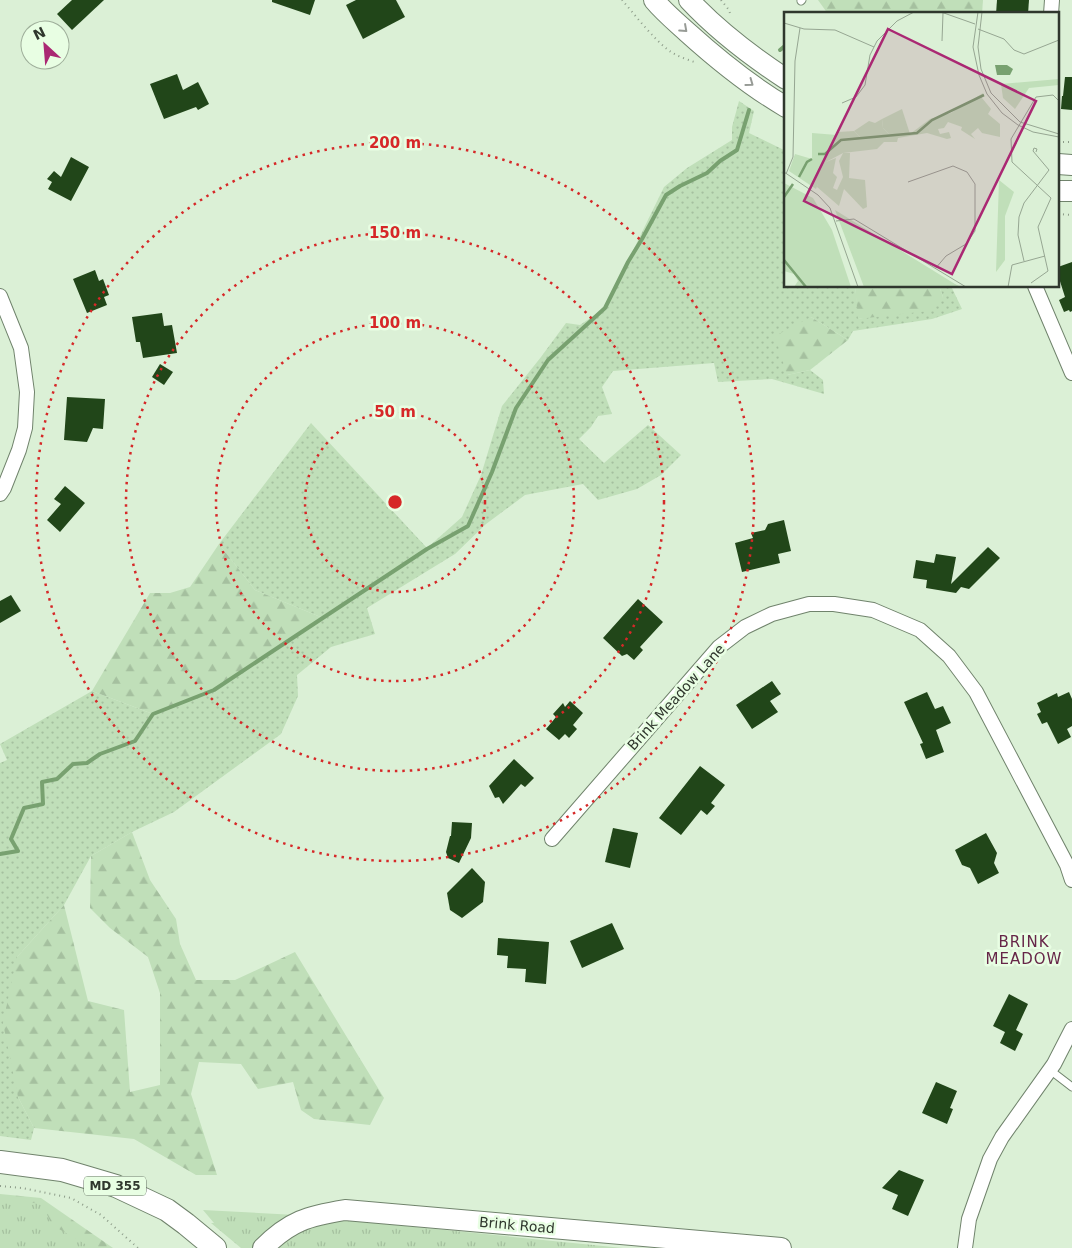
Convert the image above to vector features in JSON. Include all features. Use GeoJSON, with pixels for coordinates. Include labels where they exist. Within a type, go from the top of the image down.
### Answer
{"type":"FeatureCollection","features":[{"type":"Feature","properties":{"kind":"main road"},"geometry":{"type":"LineString","coordinates":[[654,0],[715,58],[784,106]]}},
{"type":"Feature","properties":{"kind":"main road"},"geometry":{"type":"LineString","coordinates":[[689,0],[734,42],[784,78]]}},
{"type":"Feature","properties":{"kind":"main road","name":"MD 355"},"geometry":{"type":"LineString","coordinates":[[0,1162],[62,1170],[116,1186],[167,1210],[215,1248]]}},
{"type":"Feature","properties":{"kind":"main road","name":"Brink Road"},"geometry":{"type":"LineString","coordinates":[[263,1248],[290,1225],[318,1214],[345,1210],[781,1248]]}},
{"type":"Feature","properties":{"kind":"street"},"geometry":{"type":"LineString","coordinates":[[1036,288],[1072,373]]}},
{"type":"Feature","properties":{"kind":"street"},"geometry":{"type":"LineString","coordinates":[[0,296],[21,348],[27,392],[25,428],[19,450],[0,494]]}},
{"type":"Feature","properties":{"kind":"street","name":"Brink Meadow Lane"},"geometry":{"type":"LineString","coordinates":[[552,839],[719,646],[745,627],[772,614],[809,604],[834,604],[873,610],[920,630],[949,656],[976,692],[1067,865],[1072,880]]}},
{"type":"Feature","properties":{"kind":"street"},"geometry":{"type":"LineString","coordinates":[[965,1248],[969,1219],[990,1159],[1002,1137],[1050,1070],[1072,1029]]}},
{"type":"Feature","properties":{"kind":"lane"},"geometry":{"type":"LineString","coordinates":[[1050,1070],[1072,1087]]}},
{"type":"Feature","properties":{"kind":"path"},"geometry":{"type":"LineString","coordinates":[[0,1186],[22,1188],[71,1198],[101,1215],[138,1248]]}},
{"type":"Feature","properties":{"kind":"green space"},"geometry":{"type":"Polygon","coordinates":[[[818,0],[983,0],[982,12],[827,12],[818,0]]]}},
{"type":"Feature","properties":{"kind":"green space"},"geometry":{"type":"Polygon","coordinates":[[[739,101],[754,111],[749,133],[784,150],[784,288],[855,288],[859,319],[943,297],[940,288],[952,288],[962,309],[932,319],[853,331],[848,340],[811,317],[787,375],[810,370],[823,380],[824,394],[772,379],[718,382],[714,363],[613,371],[602,387],[612,414],[598,416],[591,427],[579,439],[604,463],[648,425],[681,455],[661,475],[637,489],[598,500],[583,484],[525,495],[486,524],[455,554],[367,608],[375,634],[331,647],[297,675],[298,696],[281,734],[174,812],[132,832],[91,856],[64,905],[17,957],[18,1097],[34,1128],[31,1140],[0,1136],[0,763],[7,760],[0,744],[92,691],[153,714],[214,690],[323,618],[255,590],[219,544],[311,423],[427,548],[462,517],[481,475],[502,406],[566,323],[580,325],[605,308],[664,187],[687,168],[732,140],[732,127],[739,101]]]}},
{"type":"Feature","properties":{"kind":"green space"},"geometry":{"type":"Polygon","coordinates":[[[855,288],[940,288],[943,297],[928,311],[858,319],[855,288]]]}},
{"type":"Feature","properties":{"kind":"green space"},"geometry":{"type":"Polygon","coordinates":[[[811,317],[848,340],[810,370],[787,375],[775,336],[811,317]]]}},
{"type":"Feature","properties":{"kind":"green space"},"geometry":{"type":"Polygon","coordinates":[[[219,544],[255,590],[323,618],[214,690],[153,714],[92,691],[150,593],[170,593],[190,587],[219,544]]]}},
{"type":"Feature","properties":{"kind":"green space"},"geometry":{"type":"Polygon","coordinates":[[[132,832],[150,880],[176,919],[180,944],[196,980],[235,980],[295,952],[384,1098],[370,1125],[314,1119],[301,1110],[293,1082],[258,1089],[241,1064],[199,1062],[191,1094],[217,1175],[196,1175],[134,1139],[34,1128],[18,1097],[3,1023],[17,957],[64,905],[88,1001],[124,1010],[130,1092],[160,1085],[160,993],[148,957],[110,928],[90,908],[91,856],[132,832]]]}},
{"type":"Feature","properties":{"kind":"green space"},"geometry":{"type":"Polygon","coordinates":[[[0,1194],[41,1198],[113,1248],[0,1248],[0,1194]]]}},
{"type":"Feature","properties":{"kind":"green space"},"geometry":{"type":"Polygon","coordinates":[[[0,1199],[42,1204],[52,1225],[92,1248],[0,1248],[0,1199]]]}},
{"type":"Feature","properties":{"kind":"green space"},"geometry":{"type":"Polygon","coordinates":[[[203,1210],[296,1215],[623,1248],[241,1248],[211,1223],[214,1223],[203,1210]]]}},
{"type":"Feature","properties":{"kind":"building"},"geometry":{"type":"Polygon","coordinates":[[[72,0],[104,0],[72,30],[70,28],[70,20],[63,20],[57,14],[72,0]]]}},
{"type":"Feature","properties":{"kind":"building"},"geometry":{"type":"Polygon","coordinates":[[[272,0],[315,0],[310,15],[272,2],[272,0]]]}},
{"type":"Feature","properties":{"kind":"building"},"geometry":{"type":"Polygon","coordinates":[[[356,0],[396,0],[405,17],[363,39],[346,5],[356,0]]]}},
{"type":"Feature","properties":{"kind":"building"},"geometry":{"type":"Polygon","coordinates":[[[997,0],[1029,0],[1028,12],[996,12],[997,0]]]}},
{"type":"Feature","properties":{"kind":"building"},"geometry":{"type":"Polygon","coordinates":[[[177,74],[183,90],[198,82],[209,104],[198,110],[196,107],[164,119],[150,84],[177,74]]]}},
{"type":"Feature","properties":{"kind":"building"},"geometry":{"type":"Polygon","coordinates":[[[1065,77],[1072,77],[1072,110],[1061,109],[1065,77]]]}},
{"type":"Feature","properties":{"kind":"building"},"geometry":{"type":"Polygon","coordinates":[[[71,157],[89,167],[71,201],[48,189],[52,182],[47,179],[54,171],[61,177],[71,157]]]}},
{"type":"Feature","properties":{"kind":"building"},"geometry":{"type":"Polygon","coordinates":[[[1072,262],[1072,311],[1070,312],[1069,310],[1064,312],[1059,300],[1065,297],[1060,281],[1060,266],[1072,262]]]}},
{"type":"Feature","properties":{"kind":"building"},"geometry":{"type":"Polygon","coordinates":[[[95,270],[99,281],[103,279],[109,295],[104,297],[107,305],[87,313],[73,279],[95,270]]]}},
{"type":"Feature","properties":{"kind":"building"},"geometry":{"type":"Polygon","coordinates":[[[162,313],[164,326],[172,325],[177,353],[143,358],[140,342],[136,342],[132,317],[162,313]]]}},
{"type":"Feature","properties":{"kind":"building"},"geometry":{"type":"Polygon","coordinates":[[[160,364],[173,372],[164,385],[152,377],[160,364]]]}},
{"type":"Feature","properties":{"kind":"building"},"geometry":{"type":"Polygon","coordinates":[[[67,397],[105,399],[103,429],[93,428],[87,442],[64,440],[67,397]]]}},
{"type":"Feature","properties":{"kind":"building"},"geometry":{"type":"Polygon","coordinates":[[[65,486],[85,503],[60,532],[47,520],[61,504],[54,499],[65,486]]]}},
{"type":"Feature","properties":{"kind":"building"},"geometry":{"type":"Polygon","coordinates":[[[784,520],[791,551],[778,554],[780,563],[742,572],[735,543],[753,538],[751,533],[765,530],[768,524],[784,520]]]}},
{"type":"Feature","properties":{"kind":"building"},"geometry":{"type":"Polygon","coordinates":[[[988,547],[1000,558],[969,589],[961,587],[956,593],[926,588],[927,580],[913,578],[916,560],[934,563],[936,554],[956,557],[951,584],[988,547]]]}},
{"type":"Feature","properties":{"kind":"building"},"geometry":{"type":"Polygon","coordinates":[[[11,595],[21,611],[0,623],[0,601],[11,595]]]}},
{"type":"Feature","properties":{"kind":"building"},"geometry":{"type":"Polygon","coordinates":[[[638,599],[663,622],[640,647],[643,650],[634,660],[627,654],[622,656],[603,638],[638,599]]]}},
{"type":"Feature","properties":{"kind":"building"},"geometry":{"type":"Polygon","coordinates":[[[772,681],[781,694],[770,701],[778,712],[752,729],[736,705],[772,681]]]}},
{"type":"Feature","properties":{"kind":"building"},"geometry":{"type":"Polygon","coordinates":[[[927,692],[935,709],[943,706],[951,723],[936,730],[944,752],[926,759],[920,744],[923,743],[904,702],[927,692]]]}},
{"type":"Feature","properties":{"kind":"building"},"geometry":{"type":"Polygon","coordinates":[[[1069,692],[1072,699],[1072,726],[1067,729],[1071,737],[1058,744],[1047,722],[1042,724],[1037,714],[1041,712],[1037,703],[1057,693],[1058,697],[1069,692]]]}},
{"type":"Feature","properties":{"kind":"building"},"geometry":{"type":"Polygon","coordinates":[[[570,701],[583,713],[573,725],[577,729],[569,738],[565,734],[559,740],[546,729],[556,717],[553,714],[563,703],[565,707],[570,701]]]}},
{"type":"Feature","properties":{"kind":"building"},"geometry":{"type":"Polygon","coordinates":[[[514,759],[534,778],[525,787],[521,784],[503,804],[499,797],[495,798],[489,786],[514,759]]]}},
{"type":"Feature","properties":{"kind":"building"},"geometry":{"type":"Polygon","coordinates":[[[700,766],[725,785],[711,803],[715,806],[707,815],[701,810],[681,835],[659,818],[700,766]]]}},
{"type":"Feature","properties":{"kind":"building"},"geometry":{"type":"Polygon","coordinates":[[[452,822],[472,823],[471,838],[459,863],[448,858],[446,852],[451,836],[452,822]]]}},
{"type":"Feature","properties":{"kind":"building"},"geometry":{"type":"Polygon","coordinates":[[[613,828],[638,833],[630,868],[605,862],[613,828]]]}},
{"type":"Feature","properties":{"kind":"building"},"geometry":{"type":"Polygon","coordinates":[[[986,833],[997,853],[994,863],[999,873],[978,884],[970,868],[962,865],[955,850],[986,833]]]}},
{"type":"Feature","properties":{"kind":"building"},"geometry":{"type":"Polygon","coordinates":[[[472,868],[485,882],[483,902],[462,918],[450,910],[447,893],[472,868]]]}},
{"type":"Feature","properties":{"kind":"building"},"geometry":{"type":"Polygon","coordinates":[[[612,923],[624,949],[582,968],[570,941],[612,923]]]}},
{"type":"Feature","properties":{"kind":"building"},"geometry":{"type":"Polygon","coordinates":[[[498,938],[549,942],[546,984],[525,982],[526,969],[507,968],[508,956],[497,955],[498,938]]]}},
{"type":"Feature","properties":{"kind":"building"},"geometry":{"type":"Polygon","coordinates":[[[1009,994],[1028,1004],[1016,1030],[1023,1034],[1015,1051],[1000,1043],[1005,1032],[993,1026],[1009,994]]]}},
{"type":"Feature","properties":{"kind":"building"},"geometry":{"type":"Polygon","coordinates":[[[936,1082],[957,1091],[950,1108],[953,1109],[947,1124],[922,1113],[936,1082]]]}},
{"type":"Feature","properties":{"kind":"building"},"geometry":{"type":"Polygon","coordinates":[[[899,1170],[924,1180],[908,1216],[892,1209],[898,1195],[882,1188],[899,1170]]]}},
{"type":"Feature","properties":{"kind":"waterway"},"geometry":{"type":"LineString","coordinates":[[780,50],[784,47]]}},
{"type":"Feature","properties":{"kind":"waterway"},"geometry":{"type":"LineString","coordinates":[[0,854],[18,851],[11,839],[24,808],[43,804],[42,782],[57,779],[73,764],[87,763],[100,754],[135,741],[153,714],[214,690],[427,549],[468,526],[492,472],[516,408],[548,360],[605,308],[628,262],[666,195],[707,173],[720,161],[737,150],[749,110]]}},
{"type":"Feature","properties":{"kind":"district","name":"BRINK MEADOW"},"geometry":{"type":"Point","coordinates":[1024,950]}}]}
